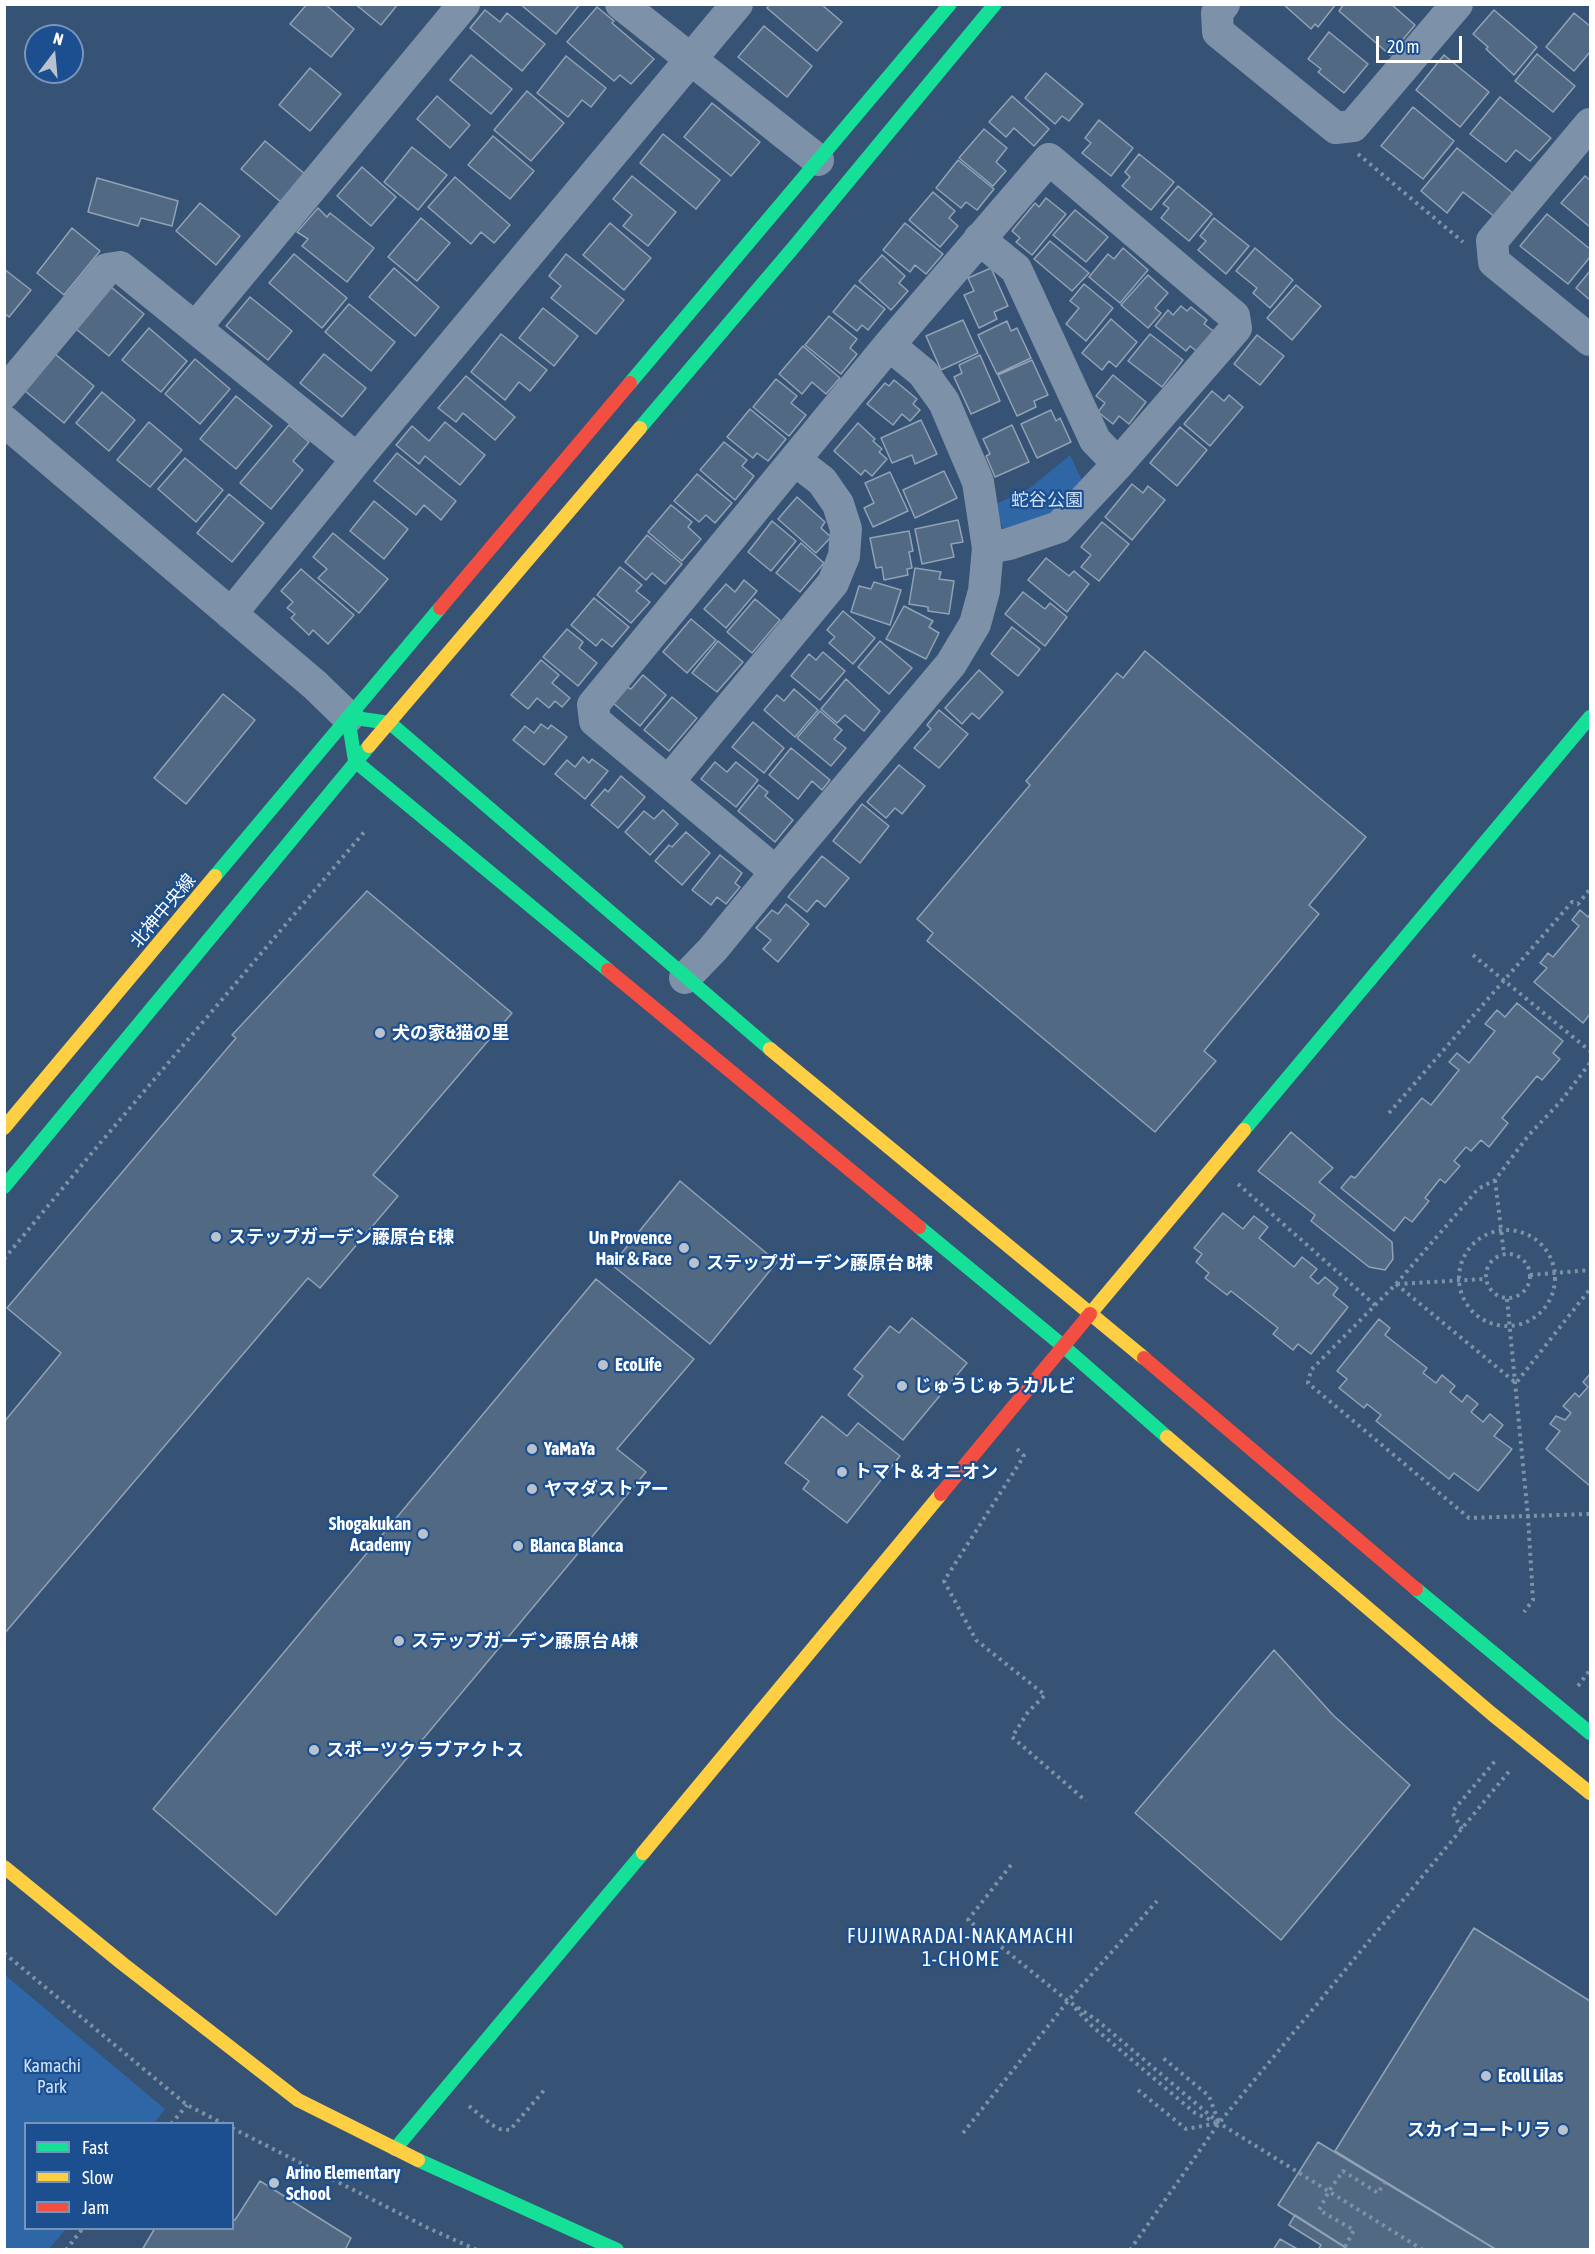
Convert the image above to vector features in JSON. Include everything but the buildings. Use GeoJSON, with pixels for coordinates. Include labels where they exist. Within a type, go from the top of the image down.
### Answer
{"type":"FeatureCollection","features":[{"type":"Feature","properties":{"kind":"street"},"geometry":{"type":"LineString","coordinates":[[196,327],[464,4]]}},
{"type":"Feature","properties":{"kind":"street"},"geometry":{"type":"LineString","coordinates":[[621,4],[818,160]]}},
{"type":"Feature","properties":{"kind":"street"},"geometry":{"type":"LineString","coordinates":[[231,614],[357,459],[737,4]]}},
{"type":"Feature","properties":{"kind":"street","name":"北神中央線"},"geometry":{"type":"LineString","coordinates":[[4,1128],[950,4]]}},
{"type":"Feature","properties":{"kind":"street"},"geometry":{"type":"LineString","coordinates":[[4,1187],[355,761],[390,723],[785,257],[995,4]]}},
{"type":"Feature","properties":{"kind":"street"},"geometry":{"type":"LineString","coordinates":[[1224,4],[1216,13],[1218,32],[1336,128],[1353,126],[1457,4]]}},
{"type":"Feature","properties":{"kind":"street"},"geometry":{"type":"LineString","coordinates":[[1590,124],[1492,242],[1494,262],[1590,340]]}},
{"type":"Feature","properties":{"kind":"street"},"geometry":{"type":"LineString","coordinates":[[776,872],[595,721],[593,705],[889,345],[1049,159],[1234,316],[1236,328],[1118,464],[1059,526],[1009,544],[988,548]]}},
{"type":"Feature","properties":{"kind":"street"},"geometry":{"type":"LineString","coordinates":[[979,239],[1016,269],[1095,440],[1118,464]]}},
{"type":"Feature","properties":{"kind":"street"},"geometry":{"type":"LineString","coordinates":[[4,393],[107,269],[120,267],[357,459]]}},
{"type":"Feature","properties":{"kind":"street"},"geometry":{"type":"LineString","coordinates":[[685,978],[713,949],[951,664],[975,624],[984,591],[988,548],[978,482],[944,402],[923,373],[889,345]]}},
{"type":"Feature","properties":{"kind":"street"},"geometry":{"type":"LineString","coordinates":[[4,421],[315,685],[348,717],[390,723],[685,978],[936,1188],[1091,1313],[1419,1592],[1590,1733]]}},
{"type":"Feature","properties":{"kind":"street"},"geometry":{"type":"LineString","coordinates":[[668,782],[833,583],[844,556],[846,529],[838,504],[822,481],[796,460]]}},
{"type":"Feature","properties":{"kind":"street"},"geometry":{"type":"LineString","coordinates":[[348,717],[355,761],[1063,1346],[1492,1714],[1590,1793]]}},
{"type":"Feature","properties":{"kind":"street"},"geometry":{"type":"LineString","coordinates":[[395,2149],[1590,717]]}},
{"type":"Feature","properties":{"kind":"street"},"geometry":{"type":"LineString","coordinates":[[4,1866],[123,1964],[298,2100],[395,2149],[617,2250]]}},
{"type":"Feature","properties":{"kind":"path"},"geometry":{"type":"LineString","coordinates":[[1346,127],[1353,149],[1471,248],[1493,253]]}},
{"type":"Feature","properties":{"kind":"path"},"geometry":{"type":"LineString","coordinates":[[4,1259],[365,831]]}},
{"type":"Feature","properties":{"kind":"path"},"geometry":{"type":"LineString","coordinates":[[1389,1113],[1572,902],[1578,904],[1590,889]]}},
{"type":"Feature","properties":{"kind":"path"},"geometry":{"type":"LineString","coordinates":[[1473,955],[1590,1051]]}},
{"type":"Feature","properties":{"kind":"path"},"geometry":{"type":"LineString","coordinates":[[1590,1064],[1561,1101],[1528,1136],[1494,1180],[1478,1189],[1396,1284],[1311,1371],[1308,1383],[1469,1518],[1590,1514]]}},
{"type":"Feature","properties":{"kind":"path"},"geometry":{"type":"LineString","coordinates":[[1216,1165],[1375,1305]]}},
{"type":"Feature","properties":{"kind":"path"},"geometry":{"type":"LineString","coordinates":[[1494,1180],[1504,1254]]}},
{"type":"Feature","properties":{"kind":"path"},"geometry":{"type":"LineString","coordinates":[[1501,1230],[1516,1230],[1542,1245],[1551,1258],[1555,1273],[1554,1288],[1548,1303],[1538,1314],[1525,1322],[1510,1326],[1495,1324],[1481,1318],[1470,1308],[1462,1295],[1459,1281],[1460,1266],[1466,1252],[1487,1234],[1501,1230]]}},
{"type":"Feature","properties":{"kind":"path"},"geometry":{"type":"LineString","coordinates":[[1504,1254],[1519,1256],[1524,1261],[1530,1275],[1526,1289],[1521,1294],[1507,1299],[1495,1295],[1485,1279],[1485,1272],[1492,1260],[1504,1254]]}},
{"type":"Feature","properties":{"kind":"path"},"geometry":{"type":"LineString","coordinates":[[1530,1275],[1590,1270]]}},
{"type":"Feature","properties":{"kind":"path"},"geometry":{"type":"LineString","coordinates":[[1396,1284],[1485,1279]]}},
{"type":"Feature","properties":{"kind":"path"},"geometry":{"type":"LineString","coordinates":[[1396,1284],[1516,1383]]}},
{"type":"Feature","properties":{"kind":"path"},"geometry":{"type":"LineString","coordinates":[[1516,1383],[1590,1289]]}},
{"type":"Feature","properties":{"kind":"path"},"geometry":{"type":"LineString","coordinates":[[1507,1299],[1528,1516],[1533,1600],[1524,1612]]}},
{"type":"Feature","properties":{"kind":"path"},"geometry":{"type":"LineString","coordinates":[[1014,1447],[1024,1456],[944,1581],[976,1640],[1045,1695],[1028,1712],[1012,1737],[1086,1801]]}},
{"type":"Feature","properties":{"kind":"path"},"geometry":{"type":"LineString","coordinates":[[1462,1829],[1452,1812],[1496,1760]]}},
{"type":"Feature","properties":{"kind":"path"},"geometry":{"type":"LineString","coordinates":[[1130,2250],[1220,2123],[1466,1825]]}},
{"type":"Feature","properties":{"kind":"path"},"geometry":{"type":"LineString","coordinates":[[1011,1865],[968,1920],[1068,2001],[1098,2021],[1220,2123],[1423,2250]]}},
{"type":"Feature","properties":{"kind":"path"},"geometry":{"type":"LineString","coordinates":[[963,2133],[1068,2001],[1157,1901]]}},
{"type":"Feature","properties":{"kind":"path"},"geometry":{"type":"LineString","coordinates":[[4,1953],[187,2105],[220,2122]]}},
{"type":"Feature","properties":{"kind":"path"},"geometry":{"type":"LineString","coordinates":[[1068,2001],[1093,2027],[1195,2114],[1220,2123]]}},
{"type":"Feature","properties":{"kind":"path"},"geometry":{"type":"LineString","coordinates":[[1163,2058],[1209,2096],[1220,2123]]}},
{"type":"Feature","properties":{"kind":"path"},"geometry":{"type":"LineString","coordinates":[[466,2104],[492,2125],[510,2130],[546,2088]]}},
{"type":"Feature","properties":{"kind":"path"},"geometry":{"type":"LineString","coordinates":[[1138,2090],[1186,2129],[1220,2123]]}},
{"type":"Feature","properties":{"kind":"path"},"geometry":{"type":"LineString","coordinates":[[173,2122],[187,2105]]}},
{"type":"Feature","properties":{"kind":"path"},"geometry":{"type":"LineString","coordinates":[[234,2129],[428,2228],[477,2250]]}},
{"type":"Feature","properties":{"kind":"path"},"geometry":{"type":"LineString","coordinates":[[1345,2247],[1354,2229],[1319,2210],[1329,2191],[1343,2171],[1378,2193],[1385,2182]]}},
{"type":"Feature","properties":{"kind":"path"},"geometry":{"type":"LineString","coordinates":[[66,2250],[82,2230]]}},
{"type":"Feature","properties":{"kind":"green space","name":"蛇谷公園"},"geometry":{"type":"Polygon","coordinates":[[[1070,455],[1082,480],[1061,515],[1008,541],[994,505],[1030,488],[1070,455]]]}},
{"type":"Feature","properties":{"kind":"green space","name":"Kamachi Park"},"geometry":{"type":"Polygon","coordinates":[[[5,1975],[165,2109],[155,2122],[24,2122],[24,2230],[65,2230],[49,2249],[5,2249],[5,1975]]]}},
{"type":"Feature","properties":{"kind":"traffic: fast"},"geometry":{"type":"LineString","coordinates":[[630,383],[950,4]]}},
{"type":"Feature","properties":{"kind":"traffic: fast"},"geometry":{"type":"LineString","coordinates":[[640,428],[995,4]]}},
{"type":"Feature","properties":{"kind":"traffic: fast"},"geometry":{"type":"LineString","coordinates":[[215,876],[440,608]]}},
{"type":"Feature","properties":{"kind":"traffic: fast"},"geometry":{"type":"LineString","coordinates":[[348,717],[355,761],[608,970]]}},
{"type":"Feature","properties":{"kind":"traffic: fast"},"geometry":{"type":"LineString","coordinates":[[348,717],[390,723],[770,1049]]}},
{"type":"Feature","properties":{"kind":"traffic: fast"},"geometry":{"type":"LineString","coordinates":[[1244,1130],[1590,717]]}},
{"type":"Feature","properties":{"kind":"traffic: fast"},"geometry":{"type":"LineString","coordinates":[[4,1187],[369,746]]}},
{"type":"Feature","properties":{"kind":"traffic: fast"},"geometry":{"type":"LineString","coordinates":[[919,1227],[1063,1346],[1167,1437]]}},
{"type":"Feature","properties":{"kind":"traffic: fast"},"geometry":{"type":"LineString","coordinates":[[1416,1589],[1590,1733]]}},
{"type":"Feature","properties":{"kind":"traffic: fast"},"geometry":{"type":"LineString","coordinates":[[395,2149],[643,1853]]}},
{"type":"Feature","properties":{"kind":"traffic: fast"},"geometry":{"type":"LineString","coordinates":[[418,2160],[617,2250]]}},
{"type":"Feature","properties":{"kind":"traffic: slow"},"geometry":{"type":"LineString","coordinates":[[369,746],[640,428]]}},
{"type":"Feature","properties":{"kind":"traffic: slow"},"geometry":{"type":"LineString","coordinates":[[4,1128],[215,876]]}},
{"type":"Feature","properties":{"kind":"traffic: slow"},"geometry":{"type":"LineString","coordinates":[[770,1049],[1144,1358]]}},
{"type":"Feature","properties":{"kind":"traffic: slow"},"geometry":{"type":"LineString","coordinates":[[1090,1314],[1244,1130]]}},
{"type":"Feature","properties":{"kind":"traffic: slow"},"geometry":{"type":"LineString","coordinates":[[1167,1437],[1492,1714],[1590,1793]]}},
{"type":"Feature","properties":{"kind":"traffic: slow"},"geometry":{"type":"LineString","coordinates":[[643,1853],[941,1494]]}},
{"type":"Feature","properties":{"kind":"traffic: slow"},"geometry":{"type":"LineString","coordinates":[[4,1867],[123,1964],[298,2100],[418,2160]]}},
{"type":"Feature","properties":{"kind":"traffic: jam"},"geometry":{"type":"LineString","coordinates":[[440,608],[630,383]]}},
{"type":"Feature","properties":{"kind":"traffic: jam"},"geometry":{"type":"LineString","coordinates":[[608,970],[919,1227]]}},
{"type":"Feature","properties":{"kind":"traffic: jam"},"geometry":{"type":"LineString","coordinates":[[941,1494],[1090,1314]]}},
{"type":"Feature","properties":{"kind":"traffic: jam"},"geometry":{"type":"LineString","coordinates":[[1144,1358],[1416,1589]]}},
{"type":"Feature","properties":{"kind":"place","name":"犬の家&猫の里"},"geometry":{"type":"Point","coordinates":[380,1033]}},
{"type":"Feature","properties":{"kind":"place","name":"ステップガーデン藤原台 E棟"},"geometry":{"type":"Point","coordinates":[216,1237]}},
{"type":"Feature","properties":{"kind":"place","name":"Un Provence Hair＆Face"},"geometry":{"type":"Point","coordinates":[684,1248]}},
{"type":"Feature","properties":{"kind":"place","name":"ステップガーデン藤原台 B棟"},"geometry":{"type":"Point","coordinates":[694,1263]}},
{"type":"Feature","properties":{"kind":"place","name":"EcoLife"},"geometry":{"type":"Point","coordinates":[603,1365]}},
{"type":"Feature","properties":{"kind":"place","name":"じゅうじゅうカルビ"},"geometry":{"type":"Point","coordinates":[902,1386]}},
{"type":"Feature","properties":{"kind":"place","name":"YaMaYa"},"geometry":{"type":"Point","coordinates":[532,1449]}},
{"type":"Feature","properties":{"kind":"place","name":"トマト＆オニオン"},"geometry":{"type":"Point","coordinates":[842,1472]}},
{"type":"Feature","properties":{"kind":"place","name":"ヤマダストアー"},"geometry":{"type":"Point","coordinates":[532,1489]}},
{"type":"Feature","properties":{"kind":"place","name":"Shogakukan Academy"},"geometry":{"type":"Point","coordinates":[423,1534]}},
{"type":"Feature","properties":{"kind":"place","name":"Blanca Blanca"},"geometry":{"type":"Point","coordinates":[518,1546]}},
{"type":"Feature","properties":{"kind":"place","name":"ステップガーデン藤原台 A棟"},"geometry":{"type":"Point","coordinates":[399,1641]}},
{"type":"Feature","properties":{"kind":"place","name":"スポーツクラブアクトス"},"geometry":{"type":"Point","coordinates":[314,1750]}},
{"type":"Feature","properties":{"kind":"place","name":"Ecoll Lilas"},"geometry":{"type":"Point","coordinates":[1486,2076]}},
{"type":"Feature","properties":{"kind":"place","name":"スカイコートリラ"},"geometry":{"type":"Point","coordinates":[1563,2130]}},
{"type":"Feature","properties":{"kind":"place","name":"Arino Elementary School"},"geometry":{"type":"Point","coordinates":[274,2183]}},
{"type":"Feature","properties":{"kind":"district","name":"FUJIWARADAI-NAKAMACHI 1-CHOME"},"geometry":{"type":"Point","coordinates":[961,1948]}}]}
